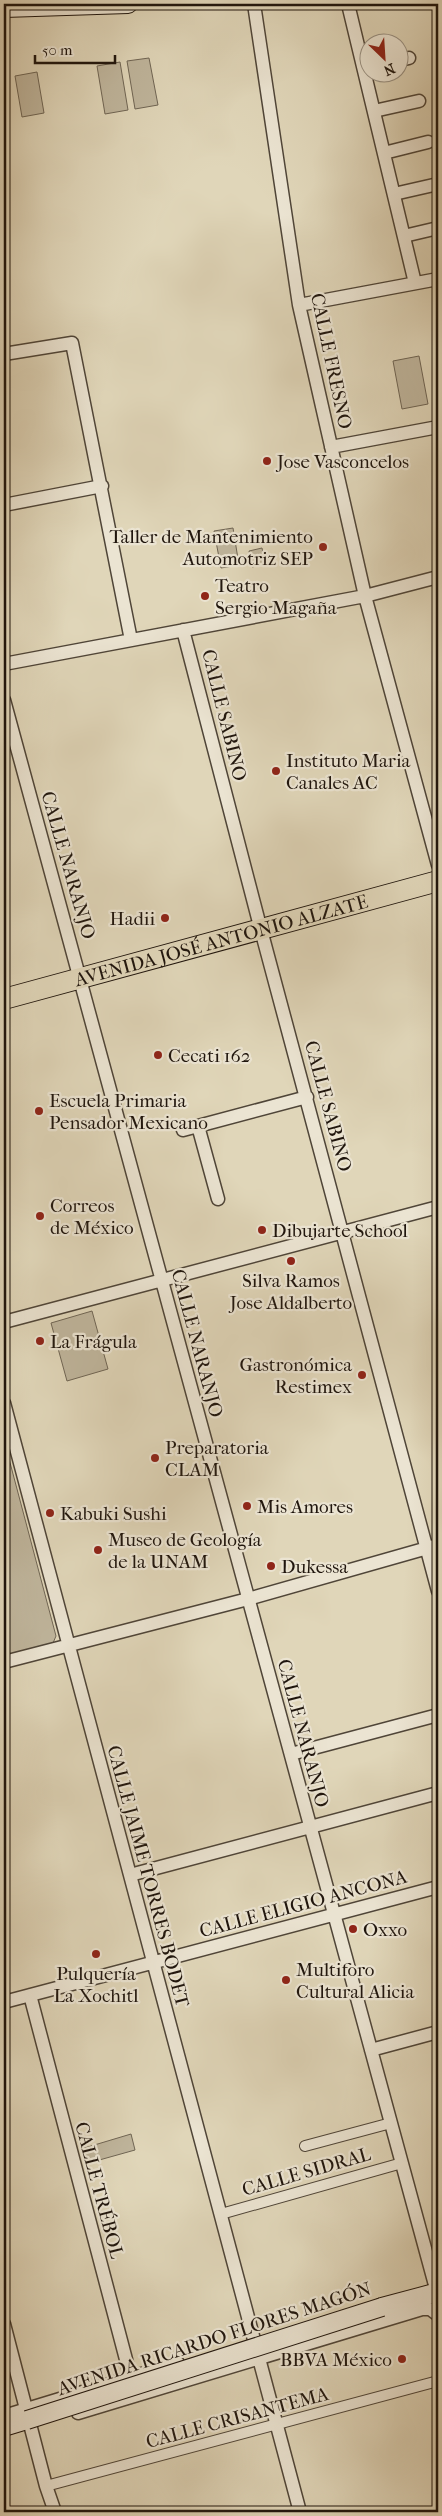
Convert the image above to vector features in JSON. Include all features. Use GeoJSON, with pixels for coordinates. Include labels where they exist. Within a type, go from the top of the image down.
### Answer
{"type":"FeatureCollection","features":[{"type":"Feature","properties":{"kind":"main road"},"geometry":{"type":"LineString","coordinates":[[4,8],[128,4]]}},
{"type":"Feature","properties":{"kind":"main road","name":"AVENIDA JOSÉ ANTONIO ALZATE"},"geometry":{"type":"LineString","coordinates":[[4,999],[438,881]]}},
{"type":"Feature","properties":{"kind":"main road","name":"AVENIDA RICARDO FLORES MAGÓN"},"geometry":{"type":"LineString","coordinates":[[4,2427],[382,2307],[437,2287]]}},
{"type":"Feature","properties":{"kind":"street","name":"CALLE FRESNO"},"geometry":{"type":"LineString","coordinates":[[254,4],[300,305],[365,596],[438,865]]}},
{"type":"Feature","properties":{"kind":"street"},"geometry":{"type":"LineString","coordinates":[[348,4],[360,47]]}},
{"type":"Feature","properties":{"kind":"street"},"geometry":{"type":"LineString","coordinates":[[369,82],[415,283]]}},
{"type":"Feature","properties":{"kind":"street"},"geometry":{"type":"LineString","coordinates":[[374,111],[418,101]]}},
{"type":"Feature","properties":{"kind":"street"},"geometry":{"type":"LineString","coordinates":[[384,153],[428,142]]}},
{"type":"Feature","properties":{"kind":"street"},"geometry":{"type":"LineString","coordinates":[[394,194],[438,184]]}},
{"type":"Feature","properties":{"kind":"street"},"geometry":{"type":"LineString","coordinates":[[404,236],[438,228]]}},
{"type":"Feature","properties":{"kind":"street"},"geometry":{"type":"LineString","coordinates":[[300,305],[438,279]]}},
{"type":"Feature","properties":{"kind":"street"},"geometry":{"type":"LineString","coordinates":[[4,354],[72,342],[131,640]]}},
{"type":"Feature","properties":{"kind":"street"},"geometry":{"type":"LineString","coordinates":[[331,447],[438,427]]}},
{"type":"Feature","properties":{"kind":"street"},"geometry":{"type":"LineString","coordinates":[[4,505],[102,486]]}},
{"type":"Feature","properties":{"kind":"street"},"geometry":{"type":"LineString","coordinates":[[4,664],[365,596],[438,578]]}},
{"type":"Feature","properties":{"kind":"street","name":"CALLE SABINO"},"geometry":{"type":"LineString","coordinates":[[183,630],[261,930],[343,1232],[432,1547],[438,1591]]}},
{"type":"Feature","properties":{"kind":"street","name":"CALLE NARANJO"},"geometry":{"type":"LineString","coordinates":[[4,700],[81,978],[333,1915],[437,2287]]}},
{"type":"Feature","properties":{"kind":"street"},"geometry":{"type":"LineString","coordinates":[[183,1130],[307,1097]]}},
{"type":"Feature","properties":{"kind":"street"},"geometry":{"type":"LineString","coordinates":[[198,1126],[218,1199]]}},
{"type":"Feature","properties":{"kind":"street"},"geometry":{"type":"LineString","coordinates":[[4,1322],[438,1206]]}},
{"type":"Feature","properties":{"kind":"street","name":"CALLE JAIME TORRES BODET"},"geometry":{"type":"LineString","coordinates":[[4,1403],[300,2512]]}},
{"type":"Feature","properties":{"kind":"street"},"geometry":{"type":"LineString","coordinates":[[4,1662],[248,1599],[432,1547]]}},
{"type":"Feature","properties":{"kind":"street"},"geometry":{"type":"LineString","coordinates":[[290,1754],[438,1715]]}},
{"type":"Feature","properties":{"kind":"street"},"geometry":{"type":"LineString","coordinates":[[130,1875],[438,1793]]}},
{"type":"Feature","properties":{"kind":"street","name":"CALLE ELIGIO ANCONA"},"geometry":{"type":"LineString","coordinates":[[4,2002],[438,1886]]}},
{"type":"Feature","properties":{"kind":"street","name":"CALLE TRÉBOL"},"geometry":{"type":"LineString","coordinates":[[30,1995],[136,2395]]}},
{"type":"Feature","properties":{"kind":"street"},"geometry":{"type":"LineString","coordinates":[[370,2050],[438,2032]]}},
{"type":"Feature","properties":{"kind":"street"},"geometry":{"type":"LineString","coordinates":[[305,2146],[391,2123]]}},
{"type":"Feature","properties":{"kind":"street","name":"CALLE SIDRAL"},"geometry":{"type":"LineString","coordinates":[[221,2214],[402,2163]]}},
{"type":"Feature","properties":{"kind":"street","name":"AVENIDA RICARDO FLORES MAGÓN"},"geometry":{"type":"LineString","coordinates":[[4,2416],[437,2287]]}},
{"type":"Feature","properties":{"kind":"street","name":"AVENIDA RICARDO FLORES MAGÓN"},"geometry":{"type":"LineString","coordinates":[[4,2435],[422,2309],[430,2309],[438,2315]]}},
{"type":"Feature","properties":{"kind":"street"},"geometry":{"type":"LineString","coordinates":[[4,2324],[46,2486],[55,2512]]}},
{"type":"Feature","properties":{"kind":"street","name":"CALLE CRISANTEMA"},"geometry":{"type":"LineString","coordinates":[[46,2486],[438,2381]]}},
{"type":"Feature","properties":{"kind":"shaded area"},"geometry":{"type":"Polygon","coordinates":[[[149,58],[158,105],[135,109],[127,61],[149,58]]]}},
{"type":"Feature","properties":{"kind":"shaded area"},"geometry":{"type":"Polygon","coordinates":[[[120,62],[128,110],[105,114],[97,66],[120,62]]]}},
{"type":"Feature","properties":{"kind":"shaded area"},"geometry":{"type":"Polygon","coordinates":[[[37,72],[44,113],[22,117],[15,76],[37,72]]]}},
{"type":"Feature","properties":{"kind":"shaded area"},"geometry":{"type":"Polygon","coordinates":[[[419,356],[428,404],[402,409],[393,361],[419,356]]]}},
{"type":"Feature","properties":{"kind":"shaded area"},"geometry":{"type":"Polygon","coordinates":[[[233,528],[239,565],[221,568],[214,531],[233,528]]]}},
{"type":"Feature","properties":{"kind":"shaded area"},"geometry":{"type":"Polygon","coordinates":[[[262,548],[265,564],[252,567],[249,551],[262,548]]]}},
{"type":"Feature","properties":{"kind":"shaded area"},"geometry":{"type":"Polygon","coordinates":[[[92,1311],[108,1369],[67,1381],[51,1323],[92,1311]]]}},
{"type":"Feature","properties":{"kind":"shaded area"},"geometry":{"type":"Polygon","coordinates":[[[4,1440],[56,1636],[53,1643],[4,1656],[4,1440]]]}},
{"type":"Feature","properties":{"kind":"shaded area"},"geometry":{"type":"Polygon","coordinates":[[[131,2134],[135,2150],[85,2164],[81,2149],[131,2134]]]}},
{"type":"Feature","properties":{"kind":"place","name":"Jose Vasconcelos"},"geometry":{"type":"Point","coordinates":[267,461]}},
{"type":"Feature","properties":{"kind":"place","name":"Taller de Mantenimiento Automotriz SEP"},"geometry":{"type":"Point","coordinates":[323,547]}},
{"type":"Feature","properties":{"kind":"place","name":"Teatro Sergio Magaña"},"geometry":{"type":"Point","coordinates":[205,596]}},
{"type":"Feature","properties":{"kind":"place","name":"Instituto Maria Canales AC"},"geometry":{"type":"Point","coordinates":[276,771]}},
{"type":"Feature","properties":{"kind":"place","name":"Hadii"},"geometry":{"type":"Point","coordinates":[165,918]}},
{"type":"Feature","properties":{"kind":"place","name":"Cecati 162"},"geometry":{"type":"Point","coordinates":[158,1055]}},
{"type":"Feature","properties":{"kind":"place","name":"Escuela Primaria Pensador Mexicano"},"geometry":{"type":"Point","coordinates":[39,1111]}},
{"type":"Feature","properties":{"kind":"place","name":"Correos de México"},"geometry":{"type":"Point","coordinates":[40,1216]}},
{"type":"Feature","properties":{"kind":"place","name":"Dibujarte School"},"geometry":{"type":"Point","coordinates":[262,1230]}},
{"type":"Feature","properties":{"kind":"place","name":"Silva Ramos Jose Aldalberto"},"geometry":{"type":"Point","coordinates":[291,1261]}},
{"type":"Feature","properties":{"kind":"place","name":"La Frágula"},"geometry":{"type":"Point","coordinates":[40,1341]}},
{"type":"Feature","properties":{"kind":"place","name":"Gastronómica Restimex"},"geometry":{"type":"Point","coordinates":[362,1375]}},
{"type":"Feature","properties":{"kind":"place","name":"Preparatoria CLAM"},"geometry":{"type":"Point","coordinates":[155,1458]}},
{"type":"Feature","properties":{"kind":"place","name":"Mis Amores"},"geometry":{"type":"Point","coordinates":[247,1506]}},
{"type":"Feature","properties":{"kind":"place","name":"Kabuki Sushi"},"geometry":{"type":"Point","coordinates":[50,1513]}},
{"type":"Feature","properties":{"kind":"place","name":"Museo de Geología de la UNAM"},"geometry":{"type":"Point","coordinates":[98,1550]}},
{"type":"Feature","properties":{"kind":"place","name":"Dukessa"},"geometry":{"type":"Point","coordinates":[271,1566]}},
{"type":"Feature","properties":{"kind":"place","name":"Oxxo"},"geometry":{"type":"Point","coordinates":[353,1929]}},
{"type":"Feature","properties":{"kind":"place","name":"Pulquería La Xochitl"},"geometry":{"type":"Point","coordinates":[96,1954]}},
{"type":"Feature","properties":{"kind":"place","name":"Multiforo Cultural Alicia"},"geometry":{"type":"Point","coordinates":[286,1980]}},
{"type":"Feature","properties":{"kind":"place","name":"BBVA México"},"geometry":{"type":"Point","coordinates":[402,2359]}}]}
